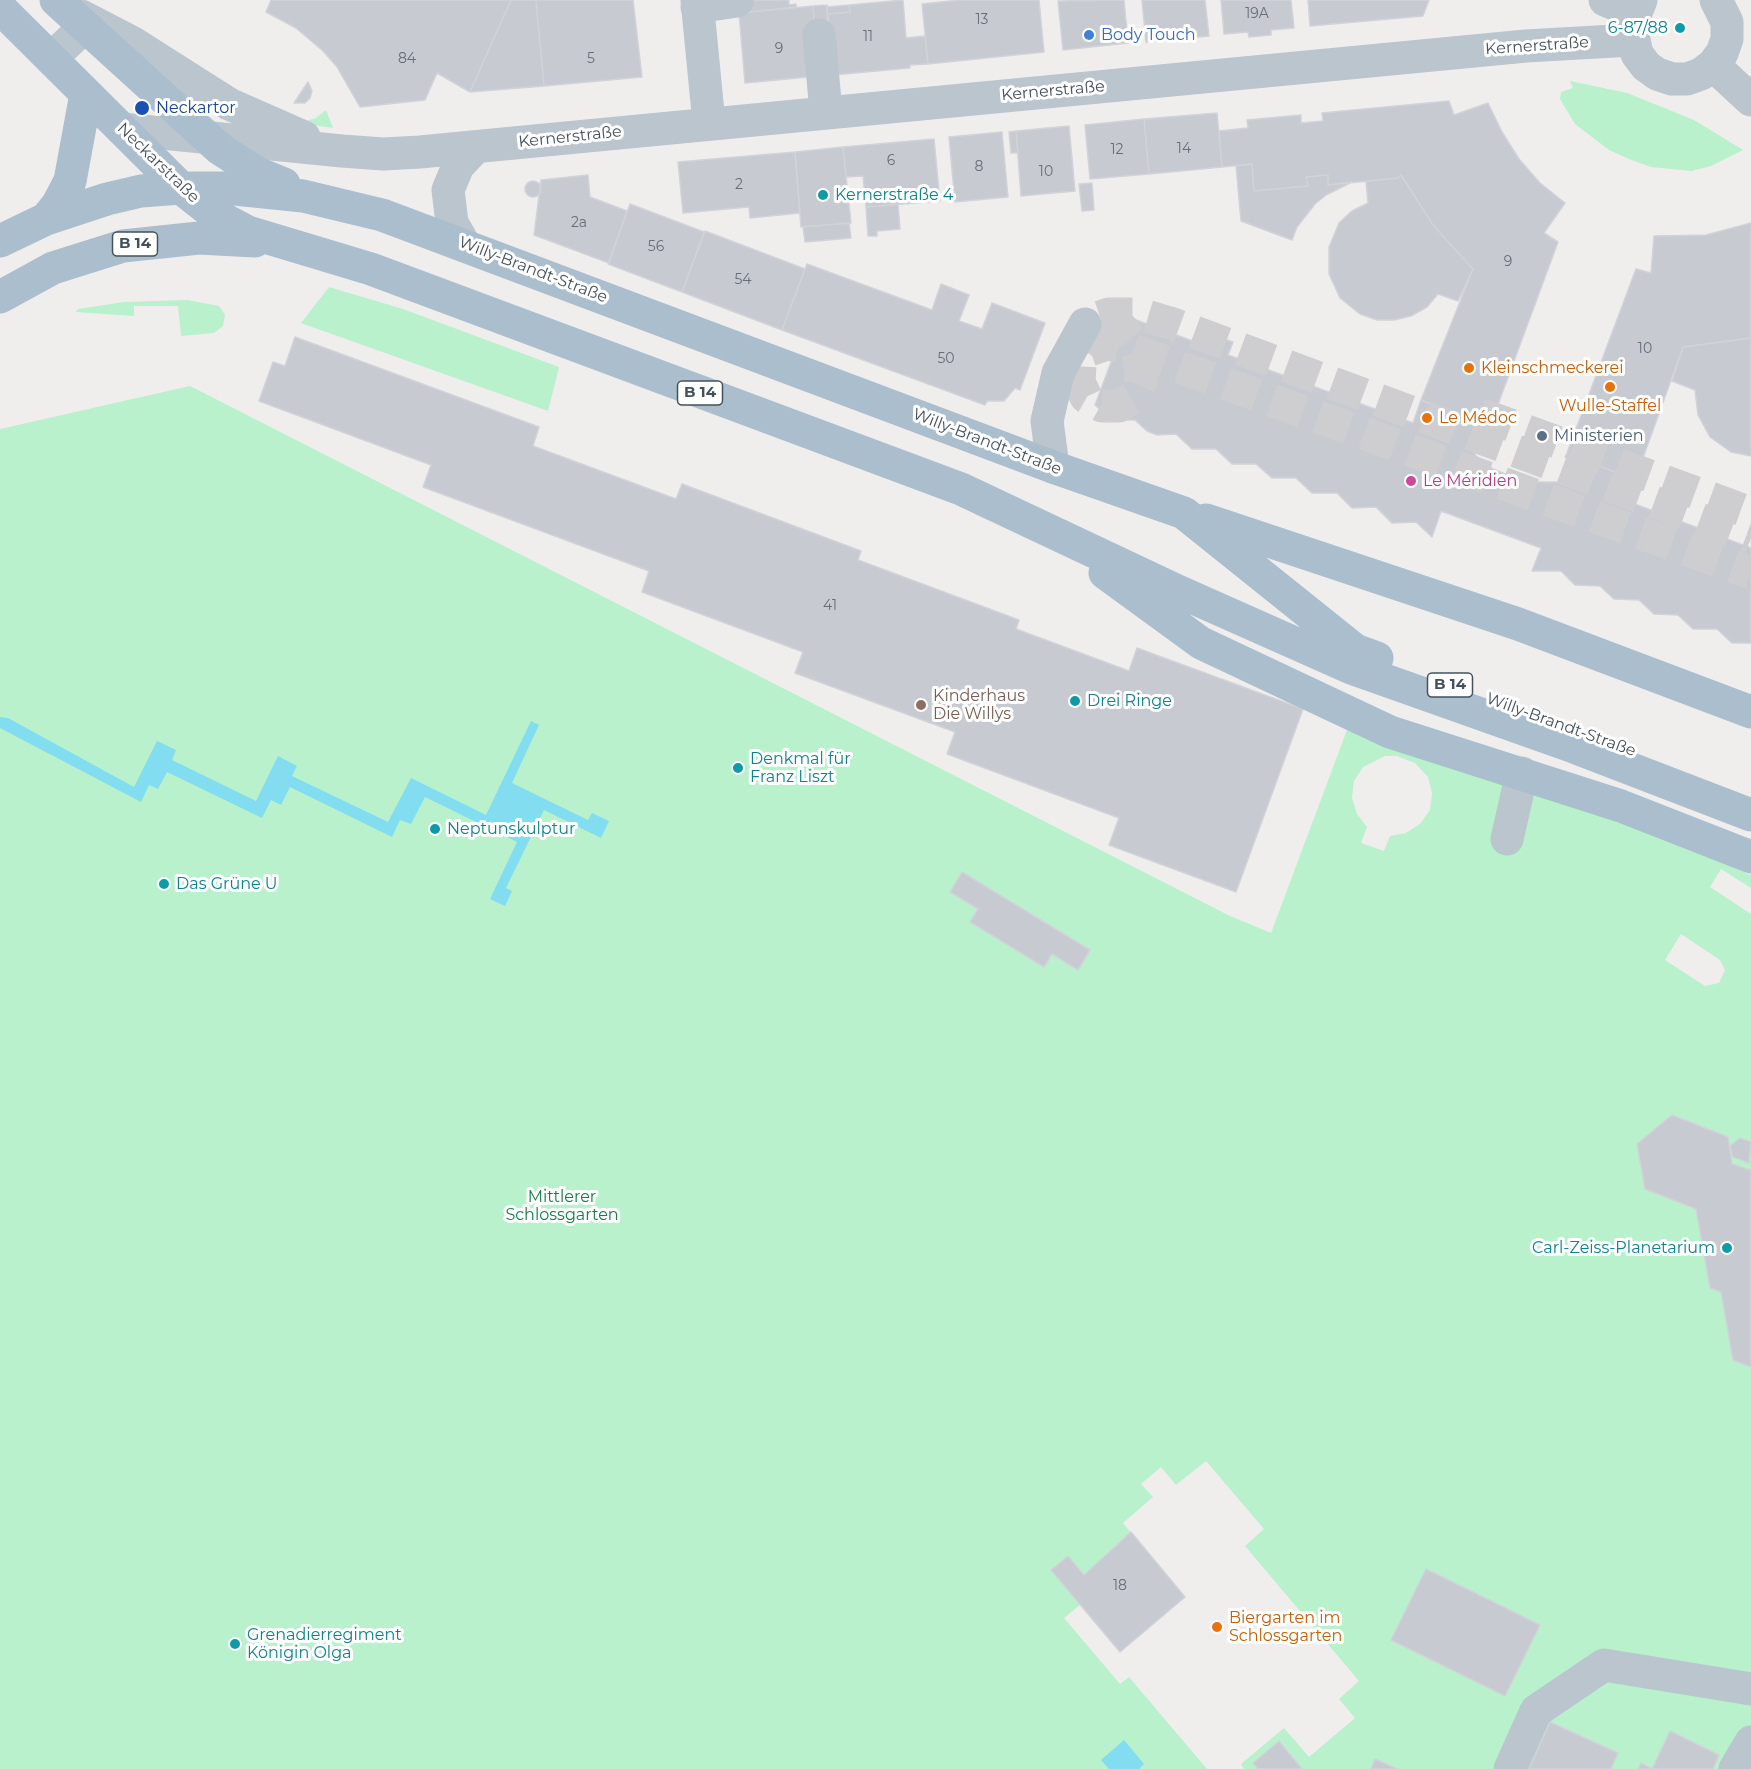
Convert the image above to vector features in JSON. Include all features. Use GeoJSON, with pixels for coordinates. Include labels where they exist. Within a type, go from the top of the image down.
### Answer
{"type":"FeatureCollection","features":[{"type":"Feature","properties":{"kind":"main road","name":"Neckarstraße"},"geometry":{"type":"LineString","coordinates":[[0,8],[181,188],[230,223],[281,244]]}},
{"type":"Feature","properties":{"kind":"main road"},"geometry":{"type":"LineString","coordinates":[[69,8],[205,137],[239,163],[257,173],[337,202]]}},
{"type":"Feature","properties":{"kind":"main road"},"geometry":{"type":"LineString","coordinates":[[46,219],[58,204],[70,181],[86,94]]}},
{"type":"Feature","properties":{"kind":"main road","name":"B 14"},"geometry":{"type":"LineString","coordinates":[[0,241],[46,219],[106,198],[141,191],[181,188]]}},
{"type":"Feature","properties":{"kind":"main road","name":"Willy-Brandt-Straße"},"geometry":{"type":"LineString","coordinates":[[181,188],[263,190],[337,202],[465,244],[1053,467],[1184,513],[1355,650],[1751,794]]}},
{"type":"Feature","properties":{"kind":"main road","name":"B 14"},"geometry":{"type":"LineString","coordinates":[[0,297],[53,268],[123,246],[200,238],[281,244]]}},
{"type":"Feature","properties":{"kind":"main road","name":"Willy-Brandt-Straße"},"geometry":{"type":"LineString","coordinates":[[281,244],[371,269],[961,489],[1351,668],[1751,815]]}},
{"type":"Feature","properties":{"kind":"main road"},"geometry":{"type":"LineString","coordinates":[[1184,513],[1518,624],[1751,712]]}},
{"type":"Feature","properties":{"kind":"main road"},"geometry":{"type":"LineString","coordinates":[[1040,526],[1201,643],[1390,732],[1621,806],[1751,857]]}},
{"type":"Feature","properties":{"kind":"main road"},"geometry":{"type":"LineString","coordinates":[[1503,722],[1621,806]]}},
{"type":"Feature","properties":{"kind":"street"},"geometry":{"type":"LineString","coordinates":[[709,123],[697,3],[737,1]]}},
{"type":"Feature","properties":{"kind":"street"},"geometry":{"type":"LineString","coordinates":[[52,58],[69,8]]}},
{"type":"Feature","properties":{"kind":"street","name":"Kernerstraße"},"geometry":{"type":"LineString","coordinates":[[69,8],[133,43],[239,109],[342,151]]}},
{"type":"Feature","properties":{"kind":"street"},"geometry":{"type":"LineString","coordinates":[[1628,13],[1637,54],[1657,74],[1672,79],[1687,79],[1701,74],[1731,32]]}},
{"type":"Feature","properties":{"kind":"street","name":"Kernerstraße"},"geometry":{"type":"LineString","coordinates":[[122,129],[383,154],[476,147],[1526,46],[1628,13]]}},
{"type":"Feature","properties":{"kind":"street"},"geometry":{"type":"LineString","coordinates":[[1731,32],[1751,100]]}},
{"type":"Feature","properties":{"kind":"street"},"geometry":{"type":"LineString","coordinates":[[819,35],[826,112]]}},
{"type":"Feature","properties":{"kind":"street"},"geometry":{"type":"LineString","coordinates":[[465,244],[452,223],[448,190],[458,166],[476,147]]}},
{"type":"Feature","properties":{"kind":"street"},"geometry":{"type":"LineString","coordinates":[[1053,467],[1047,421],[1056,383],[1068,350],[1085,324]]}},
{"type":"Feature","properties":{"kind":"street"},"geometry":{"type":"LineString","coordinates":[[1507,839],[1522,773]]}},
{"type":"Feature","properties":{"kind":"street"},"geometry":{"type":"LineString","coordinates":[[1510,1769],[1536,1711],[1604,1665],[1751,1689]]}},
{"type":"Feature","properties":{"kind":"street"},"geometry":{"type":"LineString","coordinates":[[1735,1769],[1751,1742]]}},
{"type":"Feature","properties":{"kind":"green space"},"geometry":{"type":"Polygon","coordinates":[[[1570,81],[1627,93],[1694,120],[1743,150],[1711,166],[1691,171],[1651,167],[1629,159],[1609,150],[1575,124],[1560,99],[1561,92],[1573,88],[1570,81]]]}},
{"type":"Feature","properties":{"kind":"green space"},"geometry":{"type":"Polygon","coordinates":[[[326,110],[333,128],[312,125],[307,121],[316,118],[326,110]]]}},
{"type":"Feature","properties":{"kind":"green space"},"geometry":{"type":"Polygon","coordinates":[[[329,287],[403,309],[559,367],[548,411],[301,323],[329,287]]]}},
{"type":"Feature","properties":{"kind":"green space"},"geometry":{"type":"Polygon","coordinates":[[[187,300],[219,306],[225,315],[223,326],[214,333],[181,336],[178,306],[134,306],[134,316],[76,312],[78,309],[124,302],[187,300]]]}},
{"type":"Feature","properties":{"kind":"green space","name":"Mittlerer Schlossgarten"},"geometry":{"type":"Polygon","coordinates":[[[190,386],[1230,916],[1271,933],[1350,722],[1626,822],[1751,875],[1751,888],[1721,869],[1710,887],[1751,914],[1751,1170],[1732,1164],[1727,1137],[1672,1115],[1637,1144],[1645,1189],[1696,1209],[1721,1292],[1751,1367],[1751,1769],[1244,1769],[1241,1764],[1284,1728],[1309,1757],[1355,1718],[1339,1699],[1359,1681],[1245,1546],[1264,1529],[1206,1461],[1176,1485],[1161,1467],[1141,1484],[1153,1497],[1123,1523],[1185,1597],[1120,1652],[1080,1605],[1064,1618],[1120,1684],[1129,1677],[1207,1769],[0,1769],[0,429],[190,386]],[[1385,756],[1363,767],[1354,781],[1352,798],[1357,814],[1367,827],[1361,843],[1384,851],[1390,836],[1406,833],[1420,824],[1430,810],[1432,793],[1428,777],[1415,763],[1397,756],[1385,756]],[[1681,934],[1665,960],[1705,986],[1719,983],[1725,970],[1720,960],[1681,934]]]}},
{"type":"Feature","properties":{"kind":"water"},"geometry":{"type":"Polygon","coordinates":[[[0,717],[8,718],[134,787],[157,741],[176,750],[172,760],[256,801],[278,756],[297,766],[292,776],[388,822],[411,778],[486,815],[531,721],[539,725],[512,783],[588,820],[592,813],[609,821],[601,838],[544,810],[506,888],[512,891],[505,906],[490,899],[517,842],[425,797],[411,824],[400,820],[392,837],[290,787],[281,805],[271,800],[262,818],[167,772],[158,789],[149,785],[141,802],[0,728],[0,717]]]}},
{"type":"Feature","properties":{"kind":"water"},"geometry":{"type":"Polygon","coordinates":[[[1124,1740],[1144,1764],[1139,1769],[1109,1769],[1101,1760],[1124,1740]]]}},
{"type":"Feature","properties":{"kind":"building"},"geometry":{"type":"Polygon","coordinates":[[[271,0],[511,0],[470,92],[437,73],[425,100],[360,107],[337,67],[323,51],[296,28],[266,12],[271,0]]]}},
{"type":"Feature","properties":{"kind":"building"},"geometry":{"type":"Polygon","coordinates":[[[511,0],[536,0],[544,86],[470,92],[511,0]]]}},
{"type":"Feature","properties":{"kind":"building"},"geometry":{"type":"Polygon","coordinates":[[[536,0],[633,0],[642,77],[544,86],[536,0]]]}},
{"type":"Feature","properties":{"kind":"building"},"geometry":{"type":"Polygon","coordinates":[[[737,0],[789,0],[789,5],[796,4],[796,7],[739,13],[737,0]]]}},
{"type":"Feature","properties":{"kind":"building"},"geometry":{"type":"Polygon","coordinates":[[[903,0],[906,38],[925,36],[928,64],[910,65],[910,68],[833,75],[827,14],[850,12],[849,5],[903,0]]]}},
{"type":"Feature","properties":{"kind":"building"},"geometry":{"type":"Polygon","coordinates":[[[960,0],[1039,0],[1044,52],[928,64],[922,4],[960,0]]]}},
{"type":"Feature","properties":{"kind":"building"},"geometry":{"type":"Polygon","coordinates":[[[1124,0],[1128,43],[1063,50],[1058,1],[1124,0]]]}},
{"type":"Feature","properties":{"kind":"building"},"geometry":{"type":"Polygon","coordinates":[[[1142,0],[1205,0],[1209,36],[1146,42],[1142,0]]]}},
{"type":"Feature","properties":{"kind":"building"},"geometry":{"type":"Polygon","coordinates":[[[1221,0],[1291,0],[1294,28],[1271,30],[1271,35],[1249,37],[1248,32],[1224,34],[1221,0]]]}},
{"type":"Feature","properties":{"kind":"building"},"geometry":{"type":"Polygon","coordinates":[[[1308,0],[1429,0],[1423,16],[1310,26],[1308,0]]]}},
{"type":"Feature","properties":{"kind":"building"},"geometry":{"type":"Polygon","coordinates":[[[827,5],[829,31],[815,32],[813,6],[827,5]]]}},
{"type":"Feature","properties":{"kind":"building"},"geometry":{"type":"Polygon","coordinates":[[[849,5],[850,12],[827,14],[827,7],[849,5]]]}},
{"type":"Feature","properties":{"kind":"building"},"geometry":{"type":"Polygon","coordinates":[[[813,6],[818,66],[808,77],[745,83],[739,13],[813,6]]]}},
{"type":"Feature","properties":{"kind":"building"},"geometry":{"type":"Polygon","coordinates":[[[308,82],[312,91],[310,98],[305,103],[294,103],[308,82]]]}},
{"type":"Feature","properties":{"kind":"building"},"geometry":{"type":"Polygon","coordinates":[[[1449,101],[1454,115],[1488,103],[1519,159],[1540,183],[1565,203],[1544,233],[1558,242],[1490,426],[1421,400],[1473,269],[1433,225],[1401,175],[1398,178],[1328,185],[1328,175],[1306,177],[1308,186],[1254,191],[1252,164],[1222,167],[1219,131],[1248,128],[1247,120],[1301,115],[1301,123],[1323,121],[1322,113],[1449,101]]]}},
{"type":"Feature","properties":{"kind":"building"},"geometry":{"type":"Polygon","coordinates":[[[1217,113],[1222,167],[1149,174],[1144,119],[1217,113]]]}},
{"type":"Feature","properties":{"kind":"building"},"geometry":{"type":"Polygon","coordinates":[[[1144,119],[1149,174],[1090,179],[1085,125],[1144,119]]]}},
{"type":"Feature","properties":{"kind":"building"},"geometry":{"type":"Polygon","coordinates":[[[1069,126],[1075,191],[1021,196],[1016,131],[1069,126]]]}},
{"type":"Feature","properties":{"kind":"building"},"geometry":{"type":"Polygon","coordinates":[[[1016,131],[1018,153],[1011,153],[1009,132],[1016,131]]]}},
{"type":"Feature","properties":{"kind":"building"},"geometry":{"type":"Polygon","coordinates":[[[1002,132],[1008,197],[955,202],[949,137],[1002,132]]]}},
{"type":"Feature","properties":{"kind":"building"},"geometry":{"type":"Polygon","coordinates":[[[934,139],[940,201],[866,207],[863,176],[846,177],[843,147],[934,139]]]}},
{"type":"Feature","properties":{"kind":"building","name":"Kernerstraße 4"},"geometry":{"type":"Polygon","coordinates":[[[843,147],[851,223],[801,227],[795,152],[843,147]]]}},
{"type":"Feature","properties":{"kind":"building"},"geometry":{"type":"Polygon","coordinates":[[[795,152],[800,213],[750,218],[749,207],[683,213],[678,162],[795,152]]]}},
{"type":"Feature","properties":{"kind":"building"},"geometry":{"type":"Polygon","coordinates":[[[1252,164],[1254,191],[1308,186],[1306,177],[1328,175],[1328,185],[1352,182],[1326,195],[1315,204],[1297,227],[1292,240],[1241,221],[1236,166],[1252,164]]]}},
{"type":"Feature","properties":{"kind":"building"},"geometry":{"type":"Polygon","coordinates":[[[588,175],[590,197],[627,211],[609,263],[534,235],[541,180],[588,175]]]}},
{"type":"Feature","properties":{"kind":"building"},"geometry":{"type":"Polygon","coordinates":[[[1401,175],[1433,225],[1473,269],[1458,301],[1438,294],[1427,307],[1411,316],[1394,320],[1377,320],[1360,314],[1340,298],[1329,274],[1329,247],[1339,223],[1352,211],[1368,203],[1366,181],[1398,178],[1401,175]]]}},
{"type":"Feature","properties":{"kind":"building"},"geometry":{"type":"Polygon","coordinates":[[[530,181],[536,181],[541,189],[539,195],[530,197],[525,192],[525,186],[530,181]]]}},
{"type":"Feature","properties":{"kind":"building"},"geometry":{"type":"Polygon","coordinates":[[[1092,183],[1094,210],[1082,211],[1079,184],[1092,183]]]}},
{"type":"Feature","properties":{"kind":"building"},"geometry":{"type":"Polygon","coordinates":[[[630,204],[704,232],[682,292],[608,264],[630,204]]]}},
{"type":"Feature","properties":{"kind":"building"},"geometry":{"type":"Polygon","coordinates":[[[898,204],[900,229],[877,231],[877,236],[868,236],[866,207],[898,204]]]}},
{"type":"Feature","properties":{"kind":"building"},"geometry":{"type":"Polygon","coordinates":[[[849,223],[851,238],[805,242],[803,227],[849,223]]]}},
{"type":"Feature","properties":{"kind":"building"},"geometry":{"type":"Polygon","coordinates":[[[1751,223],[1751,338],[1683,347],[1635,480],[1567,453],[1636,269],[1651,273],[1654,236],[1706,235],[1751,223]]]}},
{"type":"Feature","properties":{"kind":"building"},"geometry":{"type":"Polygon","coordinates":[[[705,231],[805,269],[782,330],[682,292],[705,231]]]}},
{"type":"Feature","properties":{"kind":"building"},"geometry":{"type":"Polygon","coordinates":[[[807,264],[932,310],[941,284],[969,295],[959,321],[982,329],[992,303],[1045,323],[1020,390],[1015,388],[1004,401],[987,401],[985,405],[782,330],[807,264]]]}},
{"type":"Feature","properties":{"kind":"building","name":"Le Méridien"},"geometry":{"type":"Polygon","coordinates":[[[1128,317],[1206,346],[1210,334],[1233,342],[1228,355],[1413,423],[1421,400],[1490,426],[1488,430],[1479,427],[1471,445],[1476,456],[1491,468],[1514,478],[1529,482],[1566,482],[1574,461],[1565,457],[1567,453],[1635,480],[1627,501],[1751,548],[1751,643],[1732,643],[1717,629],[1693,629],[1678,615],[1654,614],[1639,600],[1614,599],[1600,586],[1575,585],[1561,571],[1532,571],[1541,548],[1441,511],[1432,537],[1416,522],[1392,523],[1376,507],[1352,508],[1337,493],[1312,493],[1296,478],[1272,478],[1256,464],[1232,464],[1216,449],[1192,449],[1176,434],[1157,435],[1147,431],[1135,420],[1112,420],[1095,405],[1128,317]]]}},
{"type":"Feature","properties":{"kind":"building"},"geometry":{"type":"Polygon","coordinates":[[[295,337],[539,427],[533,446],[676,499],[682,484],[861,551],[858,560],[1019,620],[1016,629],[1129,671],[1137,648],[1303,709],[1236,892],[1109,845],[1119,818],[947,754],[955,732],[795,673],[803,652],[642,592],[649,571],[423,487],[431,465],[259,401],[273,362],[285,366],[295,337]]]}},
{"type":"Feature","properties":{"kind":"building"},"geometry":{"type":"Polygon","coordinates":[[[1751,338],[1751,456],[1731,452],[1710,437],[1698,415],[1695,390],[1672,381],[1683,347],[1751,338]]]}},
{"type":"Feature","properties":{"kind":"building"},"geometry":{"type":"Polygon","coordinates":[[[962,872],[1090,950],[1078,970],[1052,954],[1044,967],[970,922],[978,909],[950,892],[962,872]]]}},
{"type":"Feature","properties":{"kind":"building","name":"Carl-Zeiss-Planetarium"},"geometry":{"type":"Polygon","coordinates":[[[1672,1115],[1728,1137],[1732,1164],[1751,1170],[1751,1367],[1733,1360],[1721,1292],[1710,1288],[1696,1209],[1645,1189],[1637,1144],[1672,1115]]]}},
{"type":"Feature","properties":{"kind":"building"},"geometry":{"type":"Polygon","coordinates":[[[1740,1138],[1751,1142],[1749,1163],[1733,1157],[1730,1146],[1740,1138]]]}},
{"type":"Feature","properties":{"kind":"building"},"geometry":{"type":"Polygon","coordinates":[[[1131,1532],[1185,1597],[1120,1652],[1051,1570],[1068,1556],[1084,1575],[1131,1532]]]}},
{"type":"Feature","properties":{"kind":"building"},"geometry":{"type":"Polygon","coordinates":[[[1426,1569],[1540,1625],[1505,1696],[1391,1640],[1426,1569]]]}},
{"type":"Feature","properties":{"kind":"building"},"geometry":{"type":"Polygon","coordinates":[[[1550,1722],[1618,1753],[1611,1769],[1529,1769],[1550,1722]]]}},
{"type":"Feature","properties":{"kind":"building"},"geometry":{"type":"Polygon","coordinates":[[[1670,1731],[1719,1755],[1713,1769],[1652,1769],[1670,1731]]]}},
{"type":"Feature","properties":{"kind":"building"},"geometry":{"type":"Polygon","coordinates":[[[1279,1741],[1302,1769],[1258,1769],[1253,1763],[1279,1741]]]}},
{"type":"Feature","properties":{"kind":"building"},"geometry":{"type":"Polygon","coordinates":[[[1375,1759],[1397,1769],[1371,1769],[1375,1759]]]}},
{"type":"Feature","properties":{"kind":"building"},"geometry":{"type":"Polygon","coordinates":[[[1641,1763],[1652,1769],[1638,1769],[1641,1763]]]}},
{"type":"Feature","properties":{"kind":"tunnel"},"geometry":{"type":"LineString","coordinates":[[1109,314],[1135,343],[1140,364],[1141,381],[1134,397],[1119,406],[1102,406],[1086,397],[1079,382],[1080,364],[1090,350],[1107,344],[1124,347],[1521,490],[1751,573]]}},
{"type":"Feature","properties":{"kind":"tunnel"},"geometry":{"type":"LineString","coordinates":[[1100,317],[1109,314],[1140,314],[1173,324],[1751,538]]}},
{"type":"Feature","properties":{"kind":"tunnel"},"geometry":{"type":"LineString","coordinates":[[1480,414],[1751,513]]}},
{"type":"Feature","properties":{"kind":"place","name":"6-87/88"},"geometry":{"type":"Point","coordinates":[1680,28]}},
{"type":"Feature","properties":{"kind":"place","name":"Body Touch"},"geometry":{"type":"Point","coordinates":[1089,35]}},
{"type":"Feature","properties":{"kind":"place","name":"Neckartor"},"geometry":{"type":"Point","coordinates":[142,108]}},
{"type":"Feature","properties":{"kind":"place","name":"Kernerstraße 4"},"geometry":{"type":"Point","coordinates":[823,195]}},
{"type":"Feature","properties":{"kind":"place","name":"Kleinschmeckerei"},"geometry":{"type":"Point","coordinates":[1469,368]}},
{"type":"Feature","properties":{"kind":"place","name":"Wulle-Staffel"},"geometry":{"type":"Point","coordinates":[1610,387]}},
{"type":"Feature","properties":{"kind":"place","name":"Le Médoc"},"geometry":{"type":"Point","coordinates":[1427,418]}},
{"type":"Feature","properties":{"kind":"place","name":"Ministerien"},"geometry":{"type":"Point","coordinates":[1542,436]}},
{"type":"Feature","properties":{"kind":"place","name":"Le Méridien"},"geometry":{"type":"Point","coordinates":[1411,481]}},
{"type":"Feature","properties":{"kind":"place","name":"Drei Ringe"},"geometry":{"type":"Point","coordinates":[1075,701]}},
{"type":"Feature","properties":{"kind":"place","name":"Kinderhaus Die Willys"},"geometry":{"type":"Point","coordinates":[921,705]}},
{"type":"Feature","properties":{"kind":"place","name":"Denkmal für Franz Liszt"},"geometry":{"type":"Point","coordinates":[738,768]}},
{"type":"Feature","properties":{"kind":"place","name":"Neptunskulptur"},"geometry":{"type":"Point","coordinates":[435,829]}},
{"type":"Feature","properties":{"kind":"place","name":"Das Grüne U"},"geometry":{"type":"Point","coordinates":[164,884]}},
{"type":"Feature","properties":{"kind":"place","name":"Carl-Zeiss-Planetarium"},"geometry":{"type":"Point","coordinates":[1727,1248]}},
{"type":"Feature","properties":{"kind":"place","name":"Biergarten im Schlossgarten"},"geometry":{"type":"Point","coordinates":[1217,1627]}},
{"type":"Feature","properties":{"kind":"place","name":"Grenadierregiment Königin Olga"},"geometry":{"type":"Point","coordinates":[235,1644]}}]}
